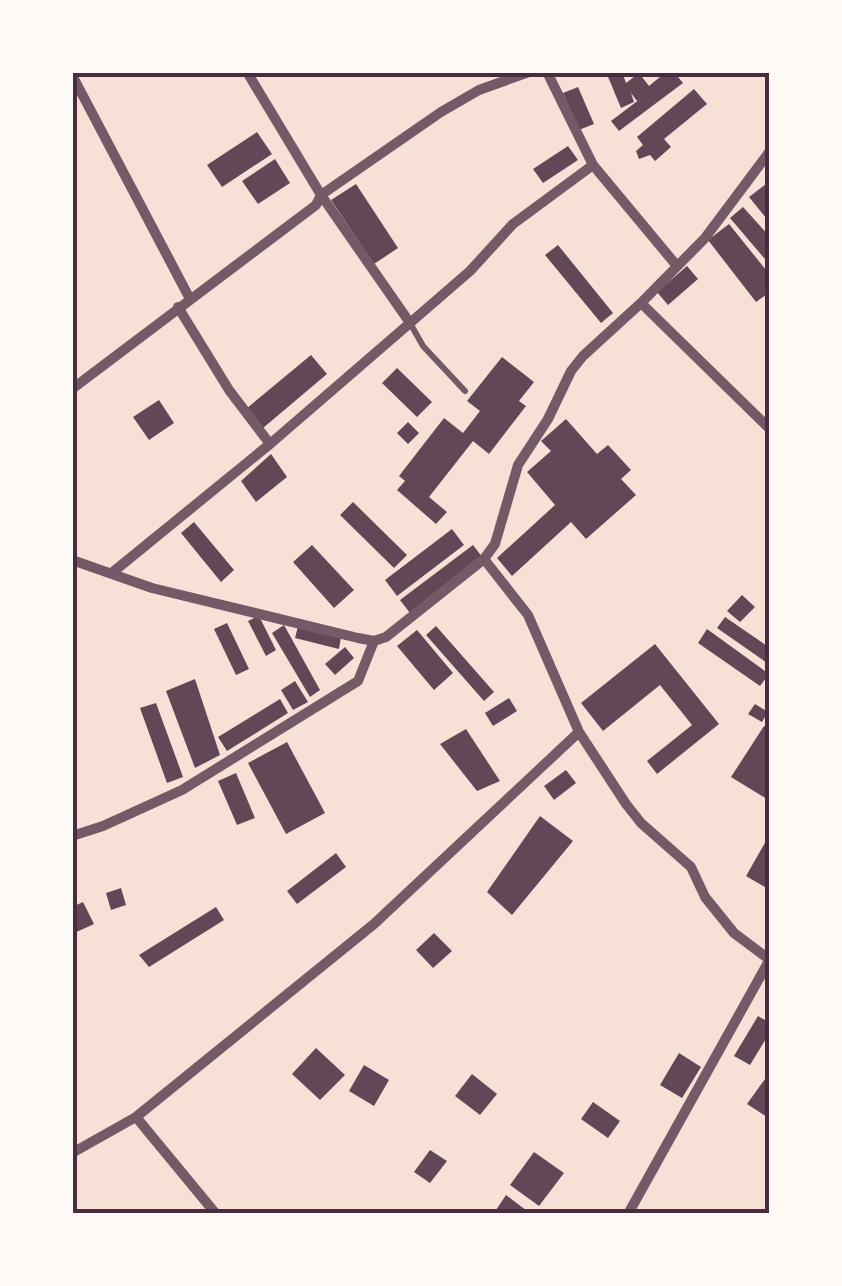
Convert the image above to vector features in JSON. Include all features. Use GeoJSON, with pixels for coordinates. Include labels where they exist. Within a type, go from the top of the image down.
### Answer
{"type":"FeatureCollection","features":[{"type":"Feature","properties":{"kind":"street"},"geometry":{"type":"LineString","coordinates":[[247,72],[320,195],[410,323]]}},
{"type":"Feature","properties":{"kind":"street"},"geometry":{"type":"LineString","coordinates":[[72,389],[316,205],[320,195],[479,90],[529,72]]}},
{"type":"Feature","properties":{"kind":"street"},"geometry":{"type":"LineString","coordinates":[[548,72],[593,166],[677,266]]}},
{"type":"Feature","properties":{"kind":"street"},"geometry":{"type":"LineString","coordinates":[[73,73],[190,298]]}},
{"type":"Feature","properties":{"kind":"street"},"geometry":{"type":"LineString","coordinates":[[72,560],[152,588],[374,640],[386,637],[484,559],[495,544],[518,465],[548,419],[571,371],[705,238],[770,151]]}},
{"type":"Feature","properties":{"kind":"street"},"geometry":{"type":"LineString","coordinates":[[113,572],[410,323],[514,224],[593,166]]}},
{"type":"Feature","properties":{"kind":"street"},"geometry":{"type":"LineString","coordinates":[[641,303],[770,429]]}},
{"type":"Feature","properties":{"kind":"street"},"geometry":{"type":"LineString","coordinates":[[178,308],[229,390],[270,444]]}},
{"type":"Feature","properties":{"kind":"street"},"geometry":{"type":"LineString","coordinates":[[759,419],[770,410]]}},
{"type":"Feature","properties":{"kind":"street"},"geometry":{"type":"LineString","coordinates":[[484,559],[528,615],[579,732],[626,804],[641,823],[691,867],[705,896],[734,934],[769,960],[628,1214]]}},
{"type":"Feature","properties":{"kind":"street"},"geometry":{"type":"LineString","coordinates":[[72,836],[182,790],[358,681],[374,640]]}},
{"type":"Feature","properties":{"kind":"street"},"geometry":{"type":"LineString","coordinates":[[72,1153],[136,1117],[374,924],[579,732]]}},
{"type":"Feature","properties":{"kind":"street"},"geometry":{"type":"LineString","coordinates":[[136,1117],[216,1214]]}},
{"type":"Feature","properties":{"kind":"lane"},"geometry":{"type":"LineString","coordinates":[[410,323],[423,346],[465,391]]}},
{"type":"Feature","properties":{"kind":"building"},"geometry":{"type":"Polygon","coordinates":[[[606,72],[622,72],[626,83],[639,73],[649,86],[666,72],[674,72],[683,83],[619,131],[611,121],[640,99],[637,101],[631,93],[634,102],[621,108],[606,72]]]}},
{"type":"Feature","properties":{"kind":"building"},"geometry":{"type":"Polygon","coordinates":[[[578,87],[594,124],[579,130],[563,93],[578,87]]]}},
{"type":"Feature","properties":{"kind":"building"},"geometry":{"type":"Polygon","coordinates":[[[694,89],[707,104],[664,139],[671,147],[655,161],[650,155],[639,159],[636,151],[643,145],[637,137],[694,89]]]}},
{"type":"Feature","properties":{"kind":"building"},"geometry":{"type":"Polygon","coordinates":[[[257,132],[272,154],[222,187],[207,165],[257,132]]]}},
{"type":"Feature","properties":{"kind":"building"},"geometry":{"type":"Polygon","coordinates":[[[568,146],[578,160],[543,183],[533,169],[568,146]]]}},
{"type":"Feature","properties":{"kind":"building"},"geometry":{"type":"Polygon","coordinates":[[[275,159],[290,183],[258,204],[242,181],[275,159]]]}},
{"type":"Feature","properties":{"kind":"building"},"geometry":{"type":"Polygon","coordinates":[[[770,181],[770,223],[749,197],[770,181]]]}},
{"type":"Feature","properties":{"kind":"building"},"geometry":{"type":"Polygon","coordinates":[[[356,184],[398,248],[374,264],[331,200],[356,184]]]}},
{"type":"Feature","properties":{"kind":"building"},"geometry":{"type":"Polygon","coordinates":[[[743,207],[770,237],[770,265],[730,218],[743,207]]]}},
{"type":"Feature","properties":{"kind":"building"},"geometry":{"type":"Polygon","coordinates":[[[729,224],[770,275],[770,292],[756,302],[708,240],[729,224]]]}},
{"type":"Feature","properties":{"kind":"building"},"geometry":{"type":"Polygon","coordinates":[[[558,245],[613,313],[601,323],[545,255],[558,245]]]}},
{"type":"Feature","properties":{"kind":"building"},"geometry":{"type":"Polygon","coordinates":[[[687,266],[698,279],[668,305],[657,292],[687,266]]]}},
{"type":"Feature","properties":{"kind":"building"},"geometry":{"type":"Polygon","coordinates":[[[311,355],[327,374],[263,428],[246,409],[311,355]]]}},
{"type":"Feature","properties":{"kind":"building"},"geometry":{"type":"Polygon","coordinates":[[[502,357],[534,382],[519,401],[526,406],[489,454],[473,441],[429,497],[447,512],[436,524],[397,490],[405,481],[399,476],[444,418],[463,433],[480,411],[467,401],[502,357]]]}},
{"type":"Feature","properties":{"kind":"building"},"geometry":{"type":"Polygon","coordinates":[[[397,368],[432,402],[417,417],[382,383],[397,368]]]}},
{"type":"Feature","properties":{"kind":"building"},"geometry":{"type":"Polygon","coordinates":[[[159,400],[174,423],[149,440],[133,417],[159,400]]]}},
{"type":"Feature","properties":{"kind":"building"},"geometry":{"type":"Polygon","coordinates":[[[566,419],[597,454],[608,445],[631,470],[621,479],[636,495],[586,539],[571,522],[512,576],[497,558],[555,505],[527,472],[551,451],[541,441],[566,419]]]}},
{"type":"Feature","properties":{"kind":"building"},"geometry":{"type":"Polygon","coordinates":[[[408,422],[419,433],[408,444],[397,433],[408,422]]]}},
{"type":"Feature","properties":{"kind":"building"},"geometry":{"type":"Polygon","coordinates":[[[271,454],[287,477],[256,502],[241,481],[271,454]]]}},
{"type":"Feature","properties":{"kind":"building"},"geometry":{"type":"Polygon","coordinates":[[[353,502],[407,555],[394,568],[340,515],[353,502]]]}},
{"type":"Feature","properties":{"kind":"building"},"geometry":{"type":"Polygon","coordinates":[[[194,522],[234,570],[221,582],[181,533],[194,522]]]}},
{"type":"Feature","properties":{"kind":"building"},"geometry":{"type":"Polygon","coordinates":[[[452,529],[464,545],[397,596],[385,580],[452,529]]]}},
{"type":"Feature","properties":{"kind":"building"},"geometry":{"type":"Polygon","coordinates":[[[312,545],[354,590],[334,608],[293,562],[312,545]]]}},
{"type":"Feature","properties":{"kind":"building"},"geometry":{"type":"Polygon","coordinates":[[[473,545],[483,558],[410,613],[400,600],[473,545]]]}},
{"type":"Feature","properties":{"kind":"building"},"geometry":{"type":"Polygon","coordinates":[[[742,595],[755,607],[740,622],[727,611],[742,595]]]}},
{"type":"Feature","properties":{"kind":"building"},"geometry":{"type":"Polygon","coordinates":[[[259,616],[276,650],[266,656],[248,621],[259,616]]]}},
{"type":"Feature","properties":{"kind":"building"},"geometry":{"type":"Polygon","coordinates":[[[725,617],[770,648],[770,665],[717,628],[725,617]]]}},
{"type":"Feature","properties":{"kind":"building"},"geometry":{"type":"Polygon","coordinates":[[[227,623],[249,669],[236,675],[214,629],[227,623]]]}},
{"type":"Feature","properties":{"kind":"building"},"geometry":{"type":"Polygon","coordinates":[[[284,625],[320,690],[310,697],[272,633],[284,625]]]}},
{"type":"Feature","properties":{"kind":"building"},"geometry":{"type":"Polygon","coordinates":[[[298,626],[341,637],[339,649],[295,638],[298,626]]]}},
{"type":"Feature","properties":{"kind":"building"},"geometry":{"type":"Polygon","coordinates":[[[436,626],[494,692],[484,701],[426,635],[436,626]]]}},
{"type":"Feature","properties":{"kind":"building"},"geometry":{"type":"Polygon","coordinates":[[[707,629],[769,674],[760,686],[698,643],[707,629]]]}},
{"type":"Feature","properties":{"kind":"building"},"geometry":{"type":"Polygon","coordinates":[[[417,630],[453,673],[434,690],[397,646],[417,630]]]}},
{"type":"Feature","properties":{"kind":"building"},"geometry":{"type":"Polygon","coordinates":[[[655,644],[719,724],[657,774],[647,761],[692,725],[660,685],[603,731],[581,703],[655,644]]]}},
{"type":"Feature","properties":{"kind":"building"},"geometry":{"type":"Polygon","coordinates":[[[345,647],[354,658],[335,675],[325,664],[345,647]]]}},
{"type":"Feature","properties":{"kind":"building"},"geometry":{"type":"Polygon","coordinates":[[[195,679],[220,755],[195,768],[166,691],[195,679]]]}},
{"type":"Feature","properties":{"kind":"building"},"geometry":{"type":"Polygon","coordinates":[[[295,681],[308,702],[293,710],[281,690],[295,681]]]}},
{"type":"Feature","properties":{"kind":"building"},"geometry":{"type":"Polygon","coordinates":[[[509,698],[517,711],[493,726],[485,713],[509,698]]]}},
{"type":"Feature","properties":{"kind":"building"},"geometry":{"type":"Polygon","coordinates":[[[280,699],[288,713],[227,751],[218,737],[280,699]]]}},
{"type":"Feature","properties":{"kind":"building"},"geometry":{"type":"Polygon","coordinates":[[[156,703],[183,777],[167,783],[140,708],[156,703]]]}},
{"type":"Feature","properties":{"kind":"building"},"geometry":{"type":"Polygon","coordinates":[[[755,704],[768,712],[762,722],[748,714],[755,704]]]}},
{"type":"Feature","properties":{"kind":"building"},"geometry":{"type":"Polygon","coordinates":[[[764,726],[770,730],[770,801],[731,777],[764,726]]]}},
{"type":"Feature","properties":{"kind":"building"},"geometry":{"type":"Polygon","coordinates":[[[466,729],[500,781],[477,791],[440,744],[466,729]]]}},
{"type":"Feature","properties":{"kind":"building"},"geometry":{"type":"Polygon","coordinates":[[[287,742],[325,813],[286,834],[248,763],[287,742]]]}},
{"type":"Feature","properties":{"kind":"building"},"geometry":{"type":"Polygon","coordinates":[[[566,770],[576,783],[554,800],[544,786],[566,770]]]}},
{"type":"Feature","properties":{"kind":"building"},"geometry":{"type":"Polygon","coordinates":[[[236,773],[255,818],[237,825],[218,781],[236,773]]]}},
{"type":"Feature","properties":{"kind":"building"},"geometry":{"type":"Polygon","coordinates":[[[540,816],[573,841],[512,915],[487,892],[540,816]]]}},
{"type":"Feature","properties":{"kind":"building"},"geometry":{"type":"Polygon","coordinates":[[[770,834],[770,890],[746,876],[770,834]]]}},
{"type":"Feature","properties":{"kind":"building"},"geometry":{"type":"Polygon","coordinates":[[[336,853],[346,867],[297,904],[287,891],[336,853]]]}},
{"type":"Feature","properties":{"kind":"building"},"geometry":{"type":"Polygon","coordinates":[[[121,888],[126,905],[111,910],[106,893],[121,888]]]}},
{"type":"Feature","properties":{"kind":"building"},"geometry":{"type":"Polygon","coordinates":[[[83,902],[94,924],[72,934],[72,907],[83,902]]]}},
{"type":"Feature","properties":{"kind":"building"},"geometry":{"type":"Polygon","coordinates":[[[216,907],[224,920],[149,967],[139,955],[216,907]]]}},
{"type":"Feature","properties":{"kind":"building"},"geometry":{"type":"Polygon","coordinates":[[[434,933],[452,951],[433,968],[416,950],[434,933]]]}},
{"type":"Feature","properties":{"kind":"building"},"geometry":{"type":"Polygon","coordinates":[[[758,1016],[770,1023],[770,1032],[750,1065],[734,1056],[758,1016]]]}},
{"type":"Feature","properties":{"kind":"building"},"geometry":{"type":"Polygon","coordinates":[[[316,1048],[345,1075],[320,1100],[292,1074],[316,1048]]]}},
{"type":"Feature","properties":{"kind":"building"},"geometry":{"type":"Polygon","coordinates":[[[679,1053],[701,1067],[682,1098],[660,1085],[679,1053]]]}},
{"type":"Feature","properties":{"kind":"building"},"geometry":{"type":"Polygon","coordinates":[[[364,1065],[389,1080],[374,1106],[349,1091],[364,1065]]]}},
{"type":"Feature","properties":{"kind":"building"},"geometry":{"type":"Polygon","coordinates":[[[770,1072],[770,1119],[747,1104],[770,1072]]]}},
{"type":"Feature","properties":{"kind":"building"},"geometry":{"type":"Polygon","coordinates":[[[472,1074],[497,1094],[480,1115],[455,1096],[472,1074]]]}},
{"type":"Feature","properties":{"kind":"building"},"geometry":{"type":"Polygon","coordinates":[[[593,1102],[620,1121],[608,1138],[581,1119],[593,1102]]]}},
{"type":"Feature","properties":{"kind":"building"},"geometry":{"type":"Polygon","coordinates":[[[430,1150],[447,1161],[430,1183],[414,1172],[430,1150]]]}},
{"type":"Feature","properties":{"kind":"building"},"geometry":{"type":"Polygon","coordinates":[[[534,1152],[564,1173],[539,1206],[510,1185],[534,1152]]]}},
{"type":"Feature","properties":{"kind":"building"},"geometry":{"type":"Polygon","coordinates":[[[506,1195],[531,1214],[501,1214],[496,1210],[506,1195]]]}}]}
